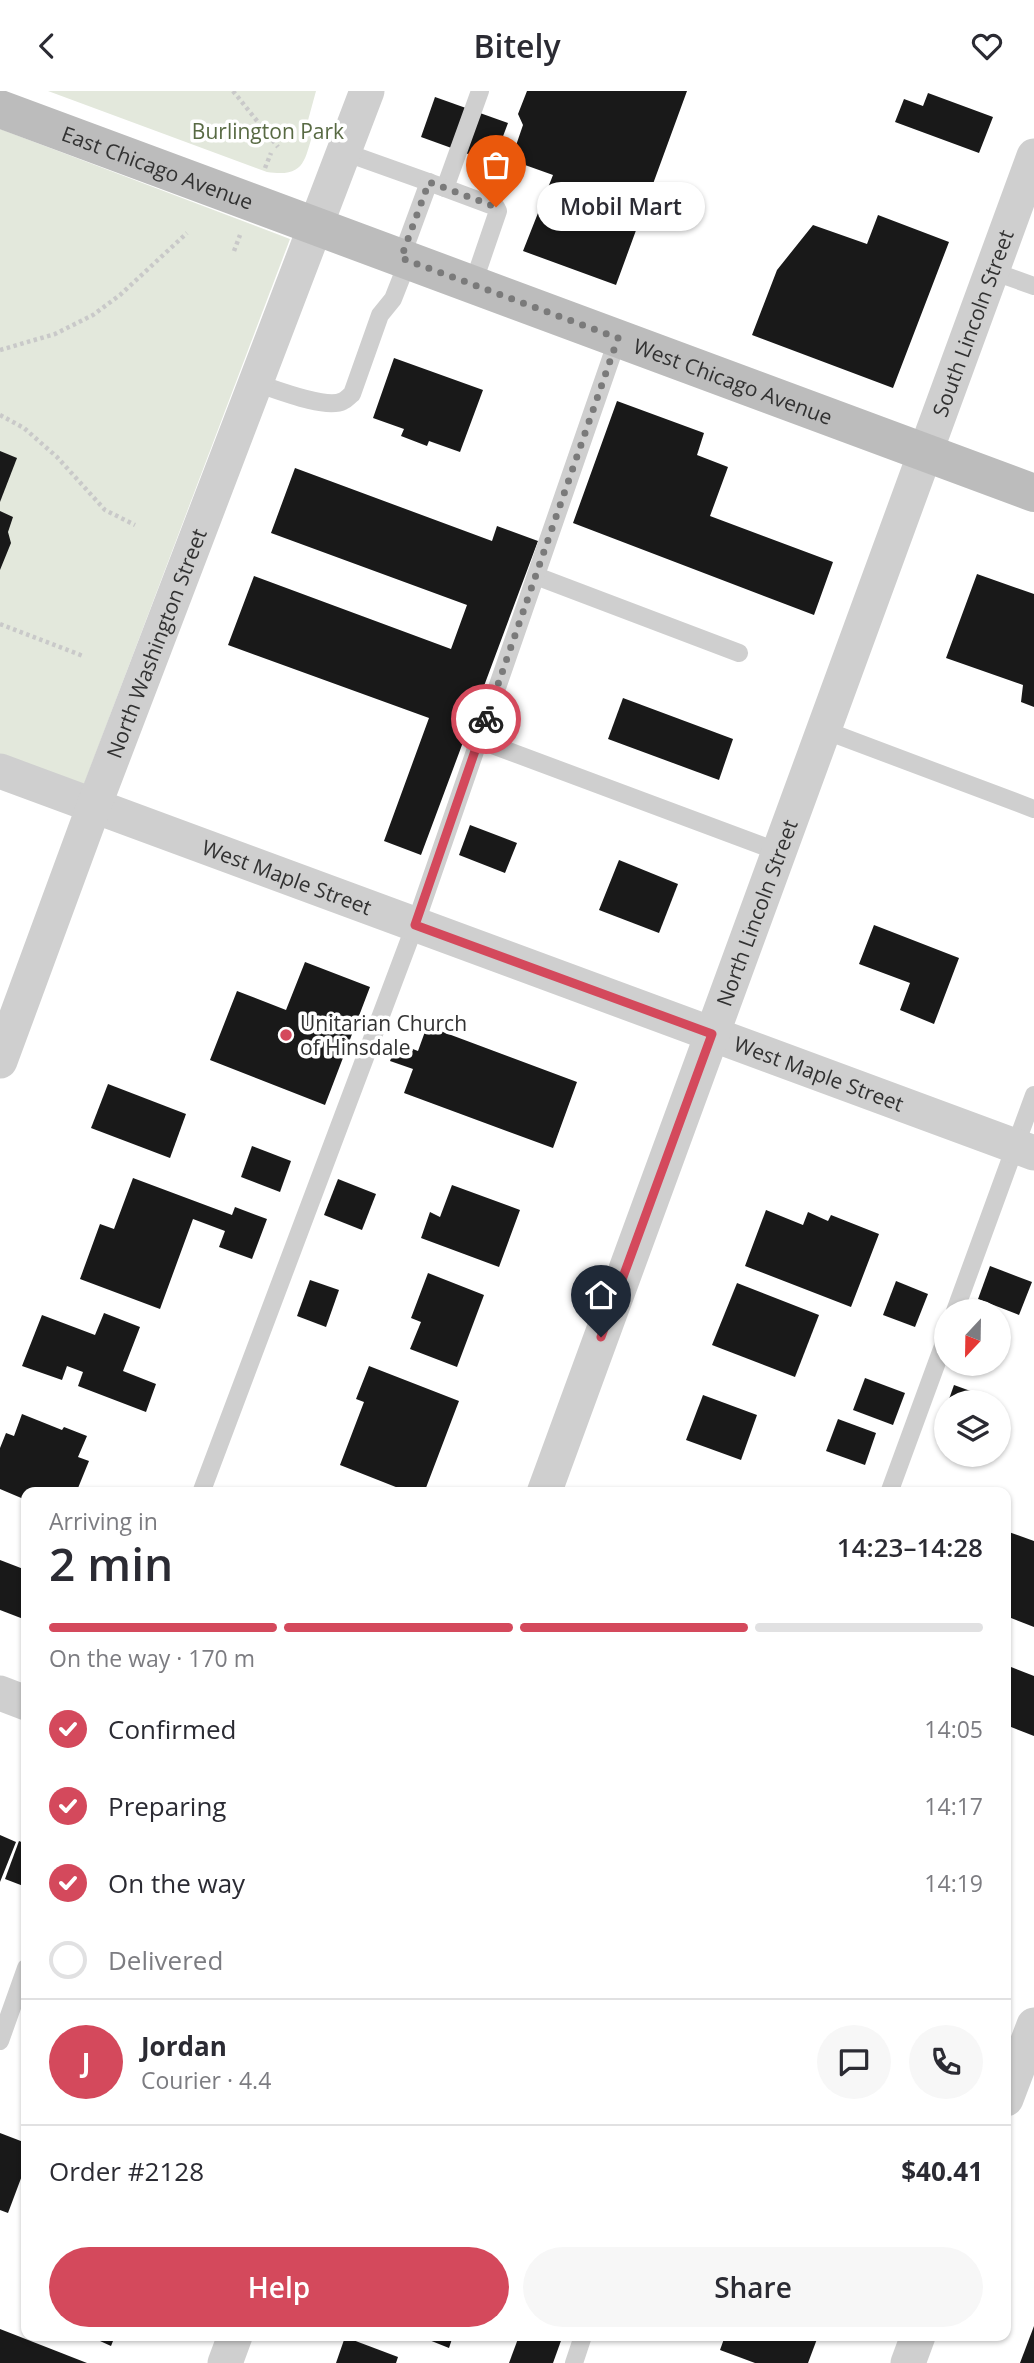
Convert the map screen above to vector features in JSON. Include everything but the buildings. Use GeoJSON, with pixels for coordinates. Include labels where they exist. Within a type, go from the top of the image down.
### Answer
{"type":"FeatureCollection","features":[{"type":"Feature","properties":{"kind":"main road","name":"East Chicago Avenue"},"geometry":{"type":"LineString","coordinates":[[0,109],[316,227]]}},
{"type":"Feature","properties":{"kind":"main road","name":"West Chicago Avenue"},"geometry":{"type":"LineString","coordinates":[[316,227],[1034,493]]}},
{"type":"Feature","properties":{"kind":"street","name":"North Washington Street"},"geometry":{"type":"LineString","coordinates":[[0,1061],[93,806],[367,91]]}},
{"type":"Feature","properties":{"kind":"street","name":"South Lincoln Street"},"geometry":{"type":"LineString","coordinates":[[926,453],[1034,156]]}},
{"type":"Feature","properties":{"kind":"street","name":"North Lincoln Street"},"geometry":{"type":"LineString","coordinates":[[546,1487],[926,453]]}},
{"type":"Feature","properties":{"kind":"street","name":"West Maple Street"},"geometry":{"type":"LineString","coordinates":[[0,771],[1025,1150]]}},
{"type":"Feature","properties":{"kind":"street"},"geometry":{"type":"LineString","coordinates":[[0,1693],[21,1701]]}},
{"type":"Feature","properties":{"kind":"street"},"geometry":{"type":"LineString","coordinates":[[1016,2077],[1034,2025]]}},
{"type":"Feature","properties":{"kind":"street"},"geometry":{"type":"LineString","coordinates":[[225,2363],[233,2341]]}},
{"type":"Feature","properties":{"kind":"street"},"geometry":{"type":"LineString","coordinates":[[908,2363],[916,2341]]}},
{"type":"Feature","properties":{"kind":"lane"},"geometry":{"type":"LineString","coordinates":[[256,383],[330,403],[342,402],[352,394],[380,315],[393,299],[405,259],[480,91]]}},
{"type":"Feature","properties":{"kind":"lane"},"geometry":{"type":"LineString","coordinates":[[344,152],[496,207],[499,211],[473,285]]}},
{"type":"Feature","properties":{"kind":"lane"},"geometry":{"type":"LineString","coordinates":[[992,271],[1034,286]]}},
{"type":"Feature","properties":{"kind":"lane"},"geometry":{"type":"LineString","coordinates":[[203,1487],[415,925],[618,338]]}},
{"type":"Feature","properties":{"kind":"lane"},"geometry":{"type":"LineString","coordinates":[[536,576],[739,653]]}},
{"type":"Feature","properties":{"kind":"lane"},"geometry":{"type":"LineString","coordinates":[[824,730],[1034,809]]}},
{"type":"Feature","properties":{"kind":"lane"},"geometry":{"type":"LineString","coordinates":[[479,740],[779,852]]}},
{"type":"Feature","properties":{"kind":"lane"},"geometry":{"type":"LineString","coordinates":[[961,1299],[1025,1150],[1034,1095]]}},
{"type":"Feature","properties":{"kind":"lane"},"geometry":{"type":"LineString","coordinates":[[891,1487],[934,1370]]}},
{"type":"Feature","properties":{"kind":"lane"},"geometry":{"type":"LineString","coordinates":[[0,2041],[21,1982]]}},
{"type":"Feature","properties":{"kind":"lane"},"geometry":{"type":"LineString","coordinates":[[574,2363],[581,2341]]}},
{"type":"Feature","properties":{"kind":"path"},"geometry":{"type":"LineString","coordinates":[[233,91],[278,146]]}},
{"type":"Feature","properties":{"kind":"path"},"geometry":{"type":"LineString","coordinates":[[0,359],[3,350],[55,334],[93,315],[120,295],[187,233]]}},
{"type":"Feature","properties":{"kind":"path"},"geometry":{"type":"LineString","coordinates":[[0,415],[24,428],[57,457],[105,510],[135,525]]}},
{"type":"Feature","properties":{"kind":"path"},"geometry":{"type":"LineString","coordinates":[[0,624],[83,656]]}},
{"type":"Feature","properties":{"kind":"green space","name":"Burlington Park"},"geometry":{"type":"Polygon","coordinates":[[[48,91],[316,91],[307,124],[315,127],[306,157],[297,169],[280,173],[267,172],[48,91]]]}},
{"type":"Feature","properties":{"kind":"green space"},"geometry":{"type":"Polygon","coordinates":[[[0,129],[290,239],[83,787],[0,755],[0,129]]]}},
{"type":"Feature","properties":{"kind":"way so far"},"geometry":{"type":"LineString","coordinates":[[486,719],[618,338],[401,258],[429,182],[496,207]]}},
{"type":"Feature","properties":{"kind":"place","name":"Mobil Mart"},"geometry":{"type":"Point","coordinates":[496,207]}},
{"type":"Feature","properties":{"kind":"place","name":"Unitarian Church of Hinsdale"},"geometry":{"type":"Point","coordinates":[286,1035]}},
{"type":"Feature","properties":{"kind":"route"},"geometry":{"type":"LineString","coordinates":[[486,719],[415,925],[712,1034],[601,1337]]}}]}
